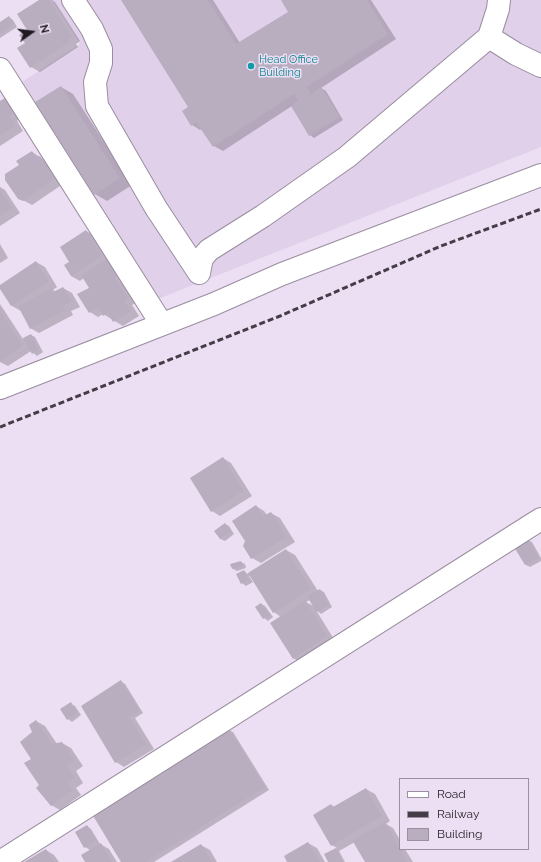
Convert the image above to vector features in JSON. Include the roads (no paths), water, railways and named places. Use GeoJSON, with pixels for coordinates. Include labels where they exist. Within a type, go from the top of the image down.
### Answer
{"type":"FeatureCollection","features":[{"type":"Feature","properties":{"kind":"street"},"geometry":{"type":"LineString","coordinates":[[73,0],[92,29],[102,49],[101,63],[95,82],[97,106],[156,208],[199,274],[214,304]]}},
{"type":"Feature","properties":{"kind":"street"},"geometry":{"type":"LineString","coordinates":[[199,274],[202,258],[209,250],[263,216],[347,157],[489,36],[498,9],[499,0]]}},
{"type":"Feature","properties":{"kind":"street"},"geometry":{"type":"LineString","coordinates":[[489,36],[516,54],[541,66]]}},
{"type":"Feature","properties":{"kind":"street"},"geometry":{"type":"LineString","coordinates":[[0,69],[161,324]]}},
{"type":"Feature","properties":{"kind":"street"},"geometry":{"type":"LineString","coordinates":[[0,388],[214,304],[282,274],[541,175]]}},
{"type":"Feature","properties":{"kind":"street"},"geometry":{"type":"LineString","coordinates":[[0,862],[541,519]]}},
{"type":"Feature","properties":{"kind":"railway"},"geometry":{"type":"LineString","coordinates":[[0,427],[280,316],[441,246],[541,209]]}},
{"type":"Feature","properties":{"kind":"place","name":"Head Office Building"},"geometry":{"type":"Point","coordinates":[251,66]}}]}
